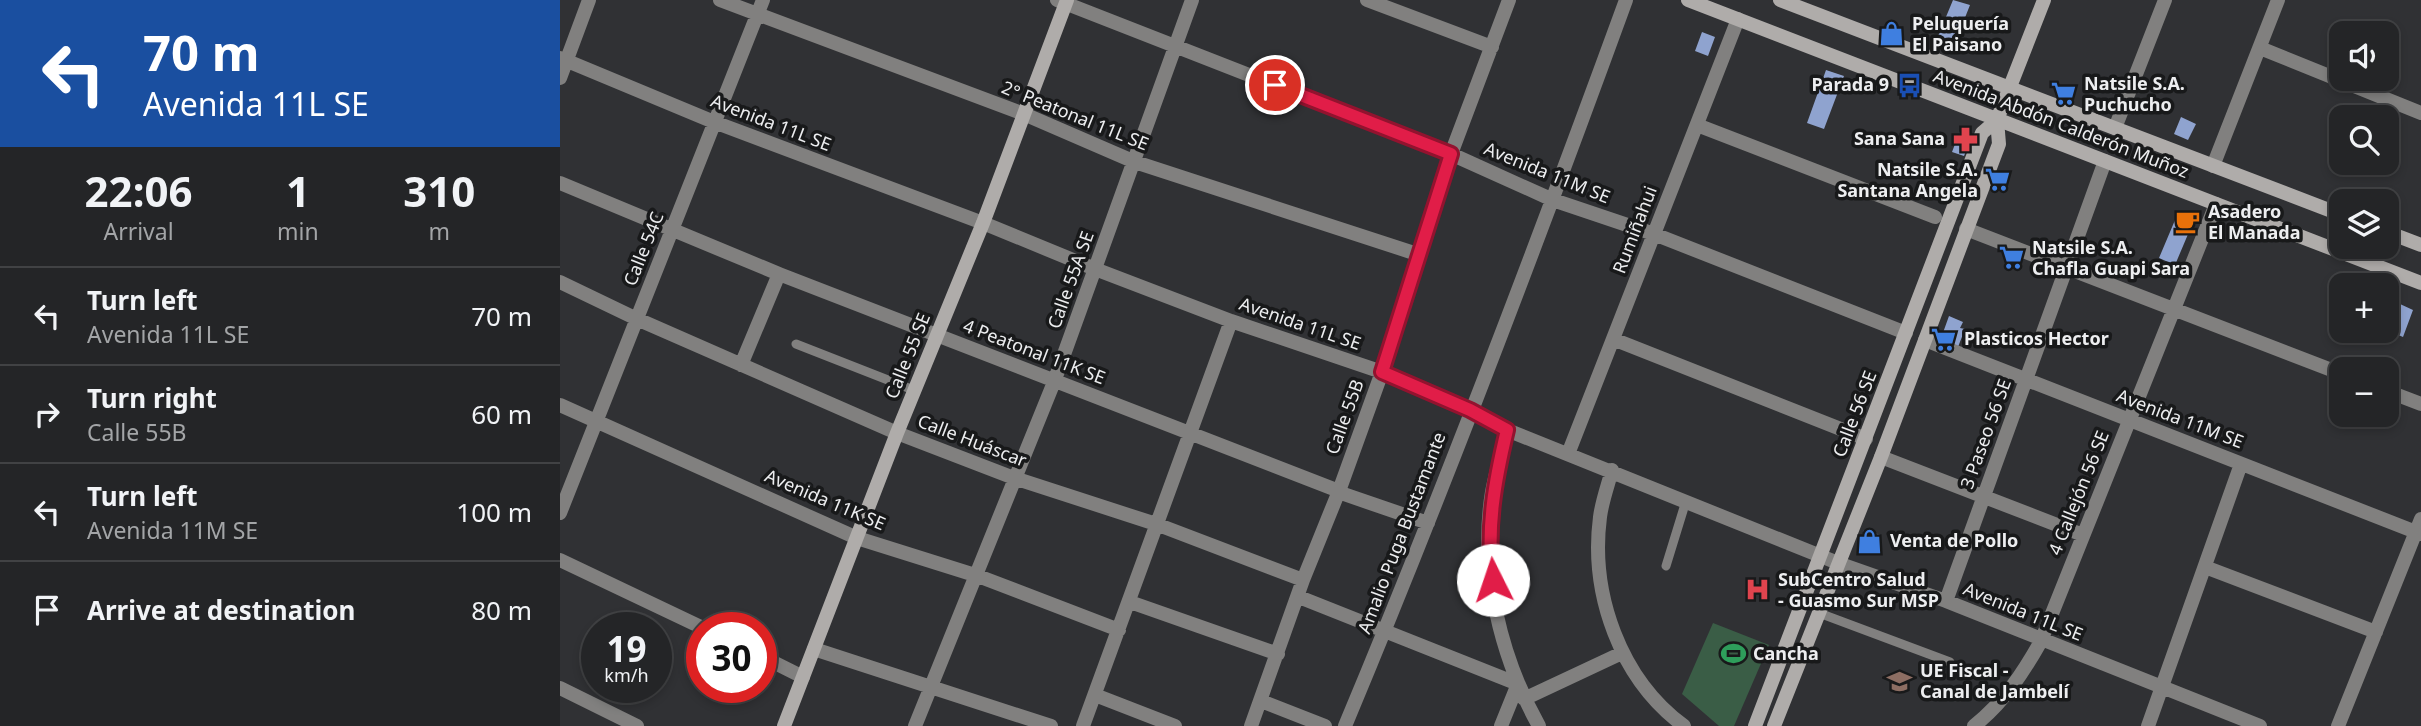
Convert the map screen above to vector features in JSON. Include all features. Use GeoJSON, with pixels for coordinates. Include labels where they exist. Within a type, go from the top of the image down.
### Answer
{"type":"FeatureCollection","features":[{"type":"Feature","properties":{"kind":"main road","name":"Avenida Abdón Calderón Muñoz"},"geometry":{"type":"LineString","coordinates":[[1688,0],[2421,283]]}},
{"type":"Feature","properties":{"kind":"main road","name":"Avenida Abdón Calderón Muñoz"},"geometry":{"type":"LineString","coordinates":[[1780,0],[2329,210]]}},
{"type":"Feature","properties":{"kind":"main road","name":"Calle 56 SE"},"geometry":{"type":"LineString","coordinates":[[1755,726],[1982,132],[1997,120],[2044,0]]}},
{"type":"Feature","properties":{"kind":"main road","name":"Calle 55 SE"},"geometry":{"type":"LineString","coordinates":[[784,726],[897,433],[983,223],[1063,1]]}},
{"type":"Feature","properties":{"kind":"main road","name":"Calle 56 SE"},"geometry":{"type":"LineString","coordinates":[[1774,726],[1881,457],[1999,144],[1997,120]]}},
{"type":"Feature","properties":{"kind":"main road"},"geometry":{"type":"LineString","coordinates":[[2399,237],[2421,245]]}},
{"type":"Feature","properties":{"kind":"street"},"geometry":{"type":"LineString","coordinates":[[560,78],[563,59],[589,0]]}},
{"type":"Feature","properties":{"kind":"street","name":"2° Peatonal 11L SE"},"geometry":{"type":"LineString","coordinates":[[720,0],[1024,114],[1135,162],[1420,255]]}},
{"type":"Feature","properties":{"kind":"street","name":"Calle 54C"},"geometry":{"type":"LineString","coordinates":[[560,513],[763,0]]}},
{"type":"Feature","properties":{"kind":"street","name":"Calle 55A SE"},"geometry":{"type":"LineString","coordinates":[[915,726],[978,576],[1014,478],[1054,382],[1192,0]]}},
{"type":"Feature","properties":{"kind":"street"},"geometry":{"type":"LineString","coordinates":[[1367,0],[1492,47]]}},
{"type":"Feature","properties":{"kind":"street","name":"Calle 55B"},"geometry":{"type":"LineString","coordinates":[[1251,726],[1382,372],[1451,154],[1509,0]]}},
{"type":"Feature","properties":{"kind":"street","name":"Amalio Puga Bustamante"},"geometry":{"type":"LineString","coordinates":[[1345,726],[1428,523],[1553,200],[1626,0]]}},
{"type":"Feature","properties":{"kind":"street"},"geometry":{"type":"LineString","coordinates":[[2115,128],[2165,0]]}},
{"type":"Feature","properties":{"kind":"street"},"geometry":{"type":"LineString","coordinates":[[2213,166],[2278,0]]}},
{"type":"Feature","properties":{"kind":"street","name":"Avenida 11M SE"},"geometry":{"type":"LineString","coordinates":[[1063,1],[1451,154],[1553,200],[1654,234],[1906,332]]}},
{"type":"Feature","properties":{"kind":"street","name":"Rumiñahui"},"geometry":{"type":"LineString","coordinates":[[1568,454],[1738,19]]}},
{"type":"Feature","properties":{"kind":"street"},"geometry":{"type":"LineString","coordinates":[[2260,48],[2421,113]]}},
{"type":"Feature","properties":{"kind":"street","name":"Avenida 11L SE"},"geometry":{"type":"LineString","coordinates":[[563,59],[714,122],[983,223],[1231,321],[1382,372],[1470,410],[1507,430],[1838,563],[1946,601],[2260,726]]}},
{"type":"Feature","properties":{"kind":"street"},"geometry":{"type":"LineString","coordinates":[[1697,125],[1935,217]]}},
{"type":"Feature","properties":{"kind":"street","name":"3 Paseo 56 SE"},"geometry":{"type":"LineString","coordinates":[[1946,601],[2105,161]]}},
{"type":"Feature","properties":{"kind":"street","name":"4 Peatonal 11K SE"},"geometry":{"type":"LineString","coordinates":[[560,183],[779,274],[1054,382],[1339,492],[1428,523]]}},
{"type":"Feature","properties":{"kind":"street","name":"4 Callejón 56 SE"},"geometry":{"type":"LineString","coordinates":[[1974,726],[1990,713],[2019,680],[2041,640],[2216,204]]}},
{"type":"Feature","properties":{"kind":"street"},"geometry":{"type":"LineString","coordinates":[[1966,229],[2329,369]]}},
{"type":"Feature","properties":{"kind":"street"},"geometry":{"type":"LineString","coordinates":[[741,365],[779,274]]}},
{"type":"Feature","properties":{"kind":"street","name":"Calle Huáscar"},"geometry":{"type":"LineString","coordinates":[[560,282],[637,319],[897,433],[1014,478],[1156,524],[1303,580]]}},
{"type":"Feature","properties":{"kind":"street"},"geometry":{"type":"LineString","coordinates":[[1083,726],[1156,524],[1192,434],[1231,321]]}},
{"type":"Feature","properties":{"kind":"street"},"geometry":{"type":"LineString","coordinates":[[1613,339],[1866,439]]}},
{"type":"Feature","properties":{"kind":"street","name":"Avenida 11M SE"},"geometry":{"type":"LineString","coordinates":[[1925,340],[2241,464],[2419,529]]}},
{"type":"Feature","properties":{"kind":"street"},"geometry":{"type":"LineString","coordinates":[[2399,396],[2421,404]]}},
{"type":"Feature","properties":{"kind":"street","name":"Avenida 11K SE"},"geometry":{"type":"LineString","coordinates":[[560,405],[857,538],[978,576],[1119,630]]}},
{"type":"Feature","properties":{"kind":"street"},"geometry":{"type":"LineString","coordinates":[[1507,430],[1492,494],[1490,558],[1498,622],[1518,684],[1539,726]]}},
{"type":"Feature","properties":{"kind":"street"},"geometry":{"type":"LineString","coordinates":[[1881,457],[2083,535]]}},
{"type":"Feature","properties":{"kind":"street"},"geometry":{"type":"LineString","coordinates":[[2148,726],[2241,464]]}},
{"type":"Feature","properties":{"kind":"street"},"geometry":{"type":"LineString","coordinates":[[1612,470],[1600,516],[1598,563],[1605,609],[1622,653],[1644,688],[1684,726]]}},
{"type":"Feature","properties":{"kind":"street"},"geometry":{"type":"LineString","coordinates":[[2338,726],[2419,529]]}},
{"type":"Feature","properties":{"kind":"street"},"geometry":{"type":"LineString","coordinates":[[560,559],[686,620]]}},
{"type":"Feature","properties":{"kind":"street"},"geometry":{"type":"LineString","coordinates":[[2205,567],[2376,632]]}},
{"type":"Feature","properties":{"kind":"street"},"geometry":{"type":"LineString","coordinates":[[1299,597],[1518,684]]}},
{"type":"Feature","properties":{"kind":"street"},"geometry":{"type":"LineString","coordinates":[[1130,602],[1278,654]]}},
{"type":"Feature","properties":{"kind":"street"},"geometry":{"type":"LineString","coordinates":[[814,649],[932,685],[1051,726]]}},
{"type":"Feature","properties":{"kind":"street"},"geometry":{"type":"LineString","coordinates":[[1524,699],[1622,653]]}},
{"type":"Feature","properties":{"kind":"street"},"geometry":{"type":"LineString","coordinates":[[777,664],[803,677]]}},
{"type":"Feature","properties":{"kind":"street"},"geometry":{"type":"LineString","coordinates":[[1501,726],[1518,684]]}},
{"type":"Feature","properties":{"kind":"street"},"geometry":{"type":"LineString","coordinates":[[560,688],[637,726]]}},
{"type":"Feature","properties":{"kind":"street"},"geometry":{"type":"LineString","coordinates":[[1095,695],[1175,726]]}},
{"type":"Feature","properties":{"kind":"street"},"geometry":{"type":"LineString","coordinates":[[1261,701],[1325,726]]}},
{"type":"Feature","properties":{"kind":"street"},"geometry":{"type":"LineString","coordinates":[[2141,726],[2154,709]]}},
{"type":"Feature","properties":{"kind":"lane"},"geometry":{"type":"LineString","coordinates":[[796,344],[916,391]]}},
{"type":"Feature","properties":{"kind":"lane"},"geometry":{"type":"LineString","coordinates":[[1666,566],[1686,500]]}},
{"type":"Feature","properties":{"kind":"lane"},"geometry":{"type":"LineString","coordinates":[[1819,613],[1950,662]]}},
{"type":"Feature","properties":{"kind":"green space"},"geometry":{"type":"Polygon","coordinates":[[[1713,623],[1769,645],[1734,726],[1719,726],[1682,694],[1713,623]]]}},
{"type":"Feature","properties":{"kind":"building"},"geometry":{"type":"Polygon","coordinates":[[[1953,0],[1970,5],[1953,48],[1936,41],[1953,0]]]}},
{"type":"Feature","properties":{"kind":"building"},"geometry":{"type":"Polygon","coordinates":[[[1702,32],[1715,37],[1708,56],[1695,51],[1702,32]]]}},
{"type":"Feature","properties":{"kind":"building"},"geometry":{"type":"Polygon","coordinates":[[[1826,70],[1844,76],[1824,129],[1807,123],[1826,70]]]}},
{"type":"Feature","properties":{"kind":"building"},"geometry":{"type":"Polygon","coordinates":[[[2181,117],[2196,124],[2188,140],[2174,134],[2181,117]]]}},
{"type":"Feature","properties":{"kind":"building"},"geometry":{"type":"Polygon","coordinates":[[[1960,131],[1972,136],[1964,156],[1952,152],[1960,131]]]}},
{"type":"Feature","properties":{"kind":"building"},"geometry":{"type":"Polygon","coordinates":[[[2178,213],[2194,220],[2175,265],[2159,258],[2178,213]]]}},
{"type":"Feature","properties":{"kind":"building"},"geometry":{"type":"Polygon","coordinates":[[[2400,304],[2413,310],[2403,337],[2399,335],[2400,304]]]}},
{"type":"Feature","properties":{"kind":"building"},"geometry":{"type":"Polygon","coordinates":[[[1949,316],[1963,322],[1960,328],[1965,329],[1958,347],[1940,341],[1949,316]]]}},
{"type":"Feature","properties":{"kind":"building","name":"Venta de Pollo"},"geometry":{"type":"Polygon","coordinates":[[[1864,530],[1881,535],[1875,553],[1858,548],[1864,530]]]}},
{"type":"Feature","properties":{"kind":"place","name":"Peluquería El Paisano"},"geometry":{"type":"Point","coordinates":[1892,34]}},
{"type":"Feature","properties":{"kind":"place","name":"Parada 9"},"geometry":{"type":"Point","coordinates":[1909,85]}},
{"type":"Feature","properties":{"kind":"place","name":"Natsile S.A. Puchucho"},"geometry":{"type":"Point","coordinates":[2064,94]}},
{"type":"Feature","properties":{"kind":"place","name":"Sana Sana"},"geometry":{"type":"Point","coordinates":[1965,139]}},
{"type":"Feature","properties":{"kind":"place","name":"Natsile S.A. Santana Angela"},"geometry":{"type":"Point","coordinates":[1998,180]}},
{"type":"Feature","properties":{"kind":"place","name":"Asadero El Manada"},"geometry":{"type":"Point","coordinates":[2188,222]}},
{"type":"Feature","properties":{"kind":"place","name":"Natsile S.A. Chafla Guapi Sara"},"geometry":{"type":"Point","coordinates":[2012,258]}},
{"type":"Feature","properties":{"kind":"place","name":"Plasticos Hector"},"geometry":{"type":"Point","coordinates":[1944,339]}},
{"type":"Feature","properties":{"kind":"place","name":"Venta de Pollo"},"geometry":{"type":"Point","coordinates":[1870,541]}},
{"type":"Feature","properties":{"kind":"place","name":"SubCentro Salud - Guasmo Sur MSP"},"geometry":{"type":"Point","coordinates":[1758,590]}},
{"type":"Feature","properties":{"kind":"place","name":"Cancha"},"geometry":{"type":"Point","coordinates":[1733,654]}},
{"type":"Feature","properties":{"kind":"place","name":"UE Fiscal - Canal de Jambelí"},"geometry":{"type":"Point","coordinates":[1900,681]}},
{"type":"Feature","properties":{"kind":"route"},"geometry":{"type":"LineString","coordinates":[[1275,85],[1451,154],[1382,372],[1470,410],[1507,430],[1492,494],[1490,558],[1493,580]]}}]}
